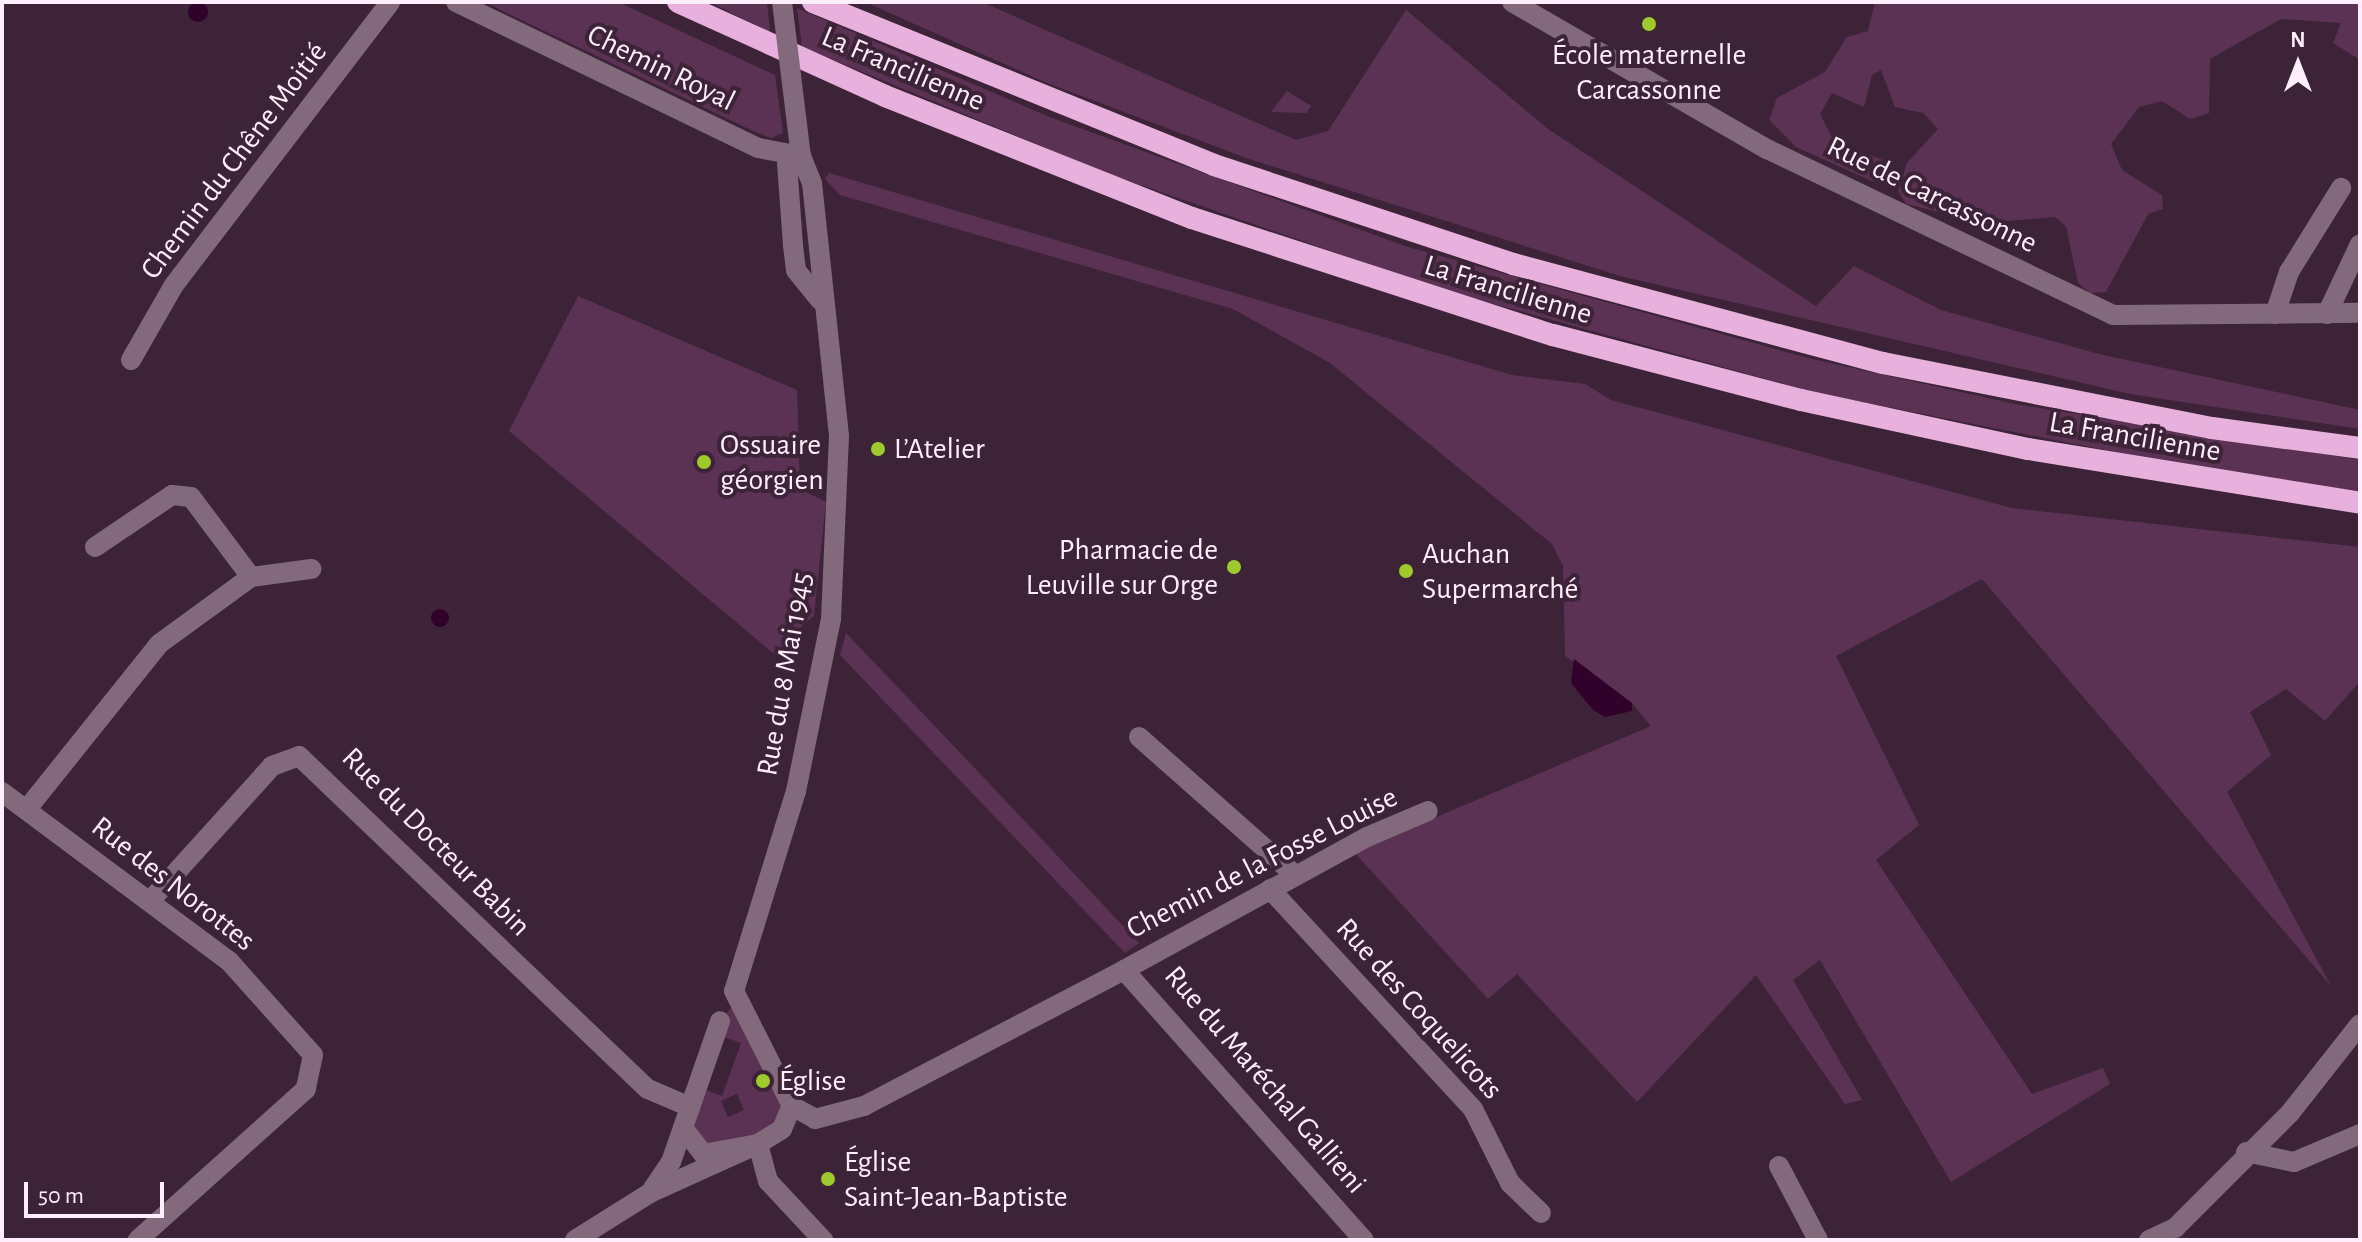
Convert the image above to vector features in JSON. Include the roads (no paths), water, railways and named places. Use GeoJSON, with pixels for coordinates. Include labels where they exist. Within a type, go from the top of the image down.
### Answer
{"type":"FeatureCollection","features":[{"type":"Feature","properties":{"kind":"highway","name":"La Francilienne"},"geometry":{"type":"LineString","coordinates":[[678,2],[1091,180],[1538,331],[1801,400],[2028,449],[2360,503]]}},
{"type":"Feature","properties":{"kind":"highway","name":"La Francilienne"},"geometry":{"type":"LineString","coordinates":[[813,2],[1214,165],[1574,282],[1808,346],[2000,388],[2360,448]]}},
{"type":"Feature","properties":{"kind":"street","name":"Chemin du Chêne Moitié"},"geometry":{"type":"LineString","coordinates":[[131,360],[174,285],[390,2]]}},
{"type":"Feature","properties":{"kind":"street","name":"Chemin Royal"},"geometry":{"type":"LineString","coordinates":[[456,2],[758,148],[801,156]]}},
{"type":"Feature","properties":{"kind":"street","name":"Rue du 8 Mai 1945"},"geometry":{"type":"LineString","coordinates":[[782,2],[801,156],[812,183],[820,300],[839,436],[831,619],[796,791],[735,979],[736,1002],[792,1106]]}},
{"type":"Feature","properties":{"kind":"street","name":"Rue de Carcassonne"},"geometry":{"type":"LineString","coordinates":[[1512,2],[1767,149],[2113,315],[2360,313]]}},
{"type":"Feature","properties":{"kind":"street"},"geometry":{"type":"LineString","coordinates":[[2275,314],[2289,272],[2341,188]]}},
{"type":"Feature","properties":{"kind":"street"},"geometry":{"type":"LineString","coordinates":[[2327,314],[2360,244]]}},
{"type":"Feature","properties":{"kind":"street"},"geometry":{"type":"LineString","coordinates":[[95,547],[172,495],[191,497],[251,577]]}},
{"type":"Feature","properties":{"kind":"street"},"geometry":{"type":"LineString","coordinates":[[27,809],[159,644],[251,577],[311,569]]}},
{"type":"Feature","properties":{"kind":"street"},"geometry":{"type":"LineString","coordinates":[[1139,737],[1295,875]]}},
{"type":"Feature","properties":{"kind":"street","name":"Rue du Docteur Babin"},"geometry":{"type":"LineString","coordinates":[[151,900],[272,766],[299,756],[648,1089],[690,1107]]}},
{"type":"Feature","properties":{"kind":"street","name":"Rue des Norottes"},"geometry":{"type":"LineString","coordinates":[[2,792],[229,961],[313,1055],[314,1072],[306,1089],[138,1240]]}},
{"type":"Feature","properties":{"kind":"street","name":"Chemin de la Fosse Louise"},"geometry":{"type":"LineString","coordinates":[[1124,970],[1295,875],[1428,811]]}},
{"type":"Feature","properties":{"kind":"street","name":"Rue des Coquelicots"},"geometry":{"type":"LineString","coordinates":[[1270,889],[1473,1109],[1510,1183],[1541,1213]]}},
{"type":"Feature","properties":{"kind":"street","name":"Rue du Maréchal Gallieni"},"geometry":{"type":"LineString","coordinates":[[792,1106],[815,1119],[864,1106],[1124,970],[1364,1240]]}},
{"type":"Feature","properties":{"kind":"street"},"geometry":{"type":"LineString","coordinates":[[650,1193],[683,1128],[720,1021]]}},
{"type":"Feature","properties":{"kind":"street"},"geometry":{"type":"LineString","coordinates":[[2149,1240],[2173,1236],[2246,1152],[2290,1113],[2360,1024]]}},
{"type":"Feature","properties":{"kind":"street"},"geometry":{"type":"LineString","coordinates":[[575,1240],[650,1193],[758,1144],[782,1129],[792,1106]]}},
{"type":"Feature","properties":{"kind":"street"},"geometry":{"type":"LineString","coordinates":[[683,1128],[703,1154],[758,1144]]}},
{"type":"Feature","properties":{"kind":"street"},"geometry":{"type":"LineString","coordinates":[[2246,1152],[2294,1162],[2360,1134]]}},
{"type":"Feature","properties":{"kind":"street"},"geometry":{"type":"LineString","coordinates":[[758,1144],[768,1181],[823,1240]]}},
{"type":"Feature","properties":{"kind":"street"},"geometry":{"type":"LineString","coordinates":[[1779,1166],[1818,1240]]}},
{"type":"Feature","properties":{"kind":"place","name":"École maternelle Carcassonne"},"geometry":{"type":"Point","coordinates":[1649,24]}},
{"type":"Feature","properties":{"kind":"place","name":"L’Atelier"},"geometry":{"type":"Point","coordinates":[878,449]}},
{"type":"Feature","properties":{"kind":"place","name":"Ossuaire géorgien"},"geometry":{"type":"Point","coordinates":[704,462]}},
{"type":"Feature","properties":{"kind":"place","name":"Pharmacie de Leuville sur Orge"},"geometry":{"type":"Point","coordinates":[1234,567]}},
{"type":"Feature","properties":{"kind":"place","name":"Auchan Supermarché"},"geometry":{"type":"Point","coordinates":[1406,571]}},
{"type":"Feature","properties":{"kind":"place","name":"Église"},"geometry":{"type":"Point","coordinates":[763,1081]}},
{"type":"Feature","properties":{"kind":"place","name":"Église Saint-Jean-Baptiste"},"geometry":{"type":"Point","coordinates":[828,1179]}}]}
